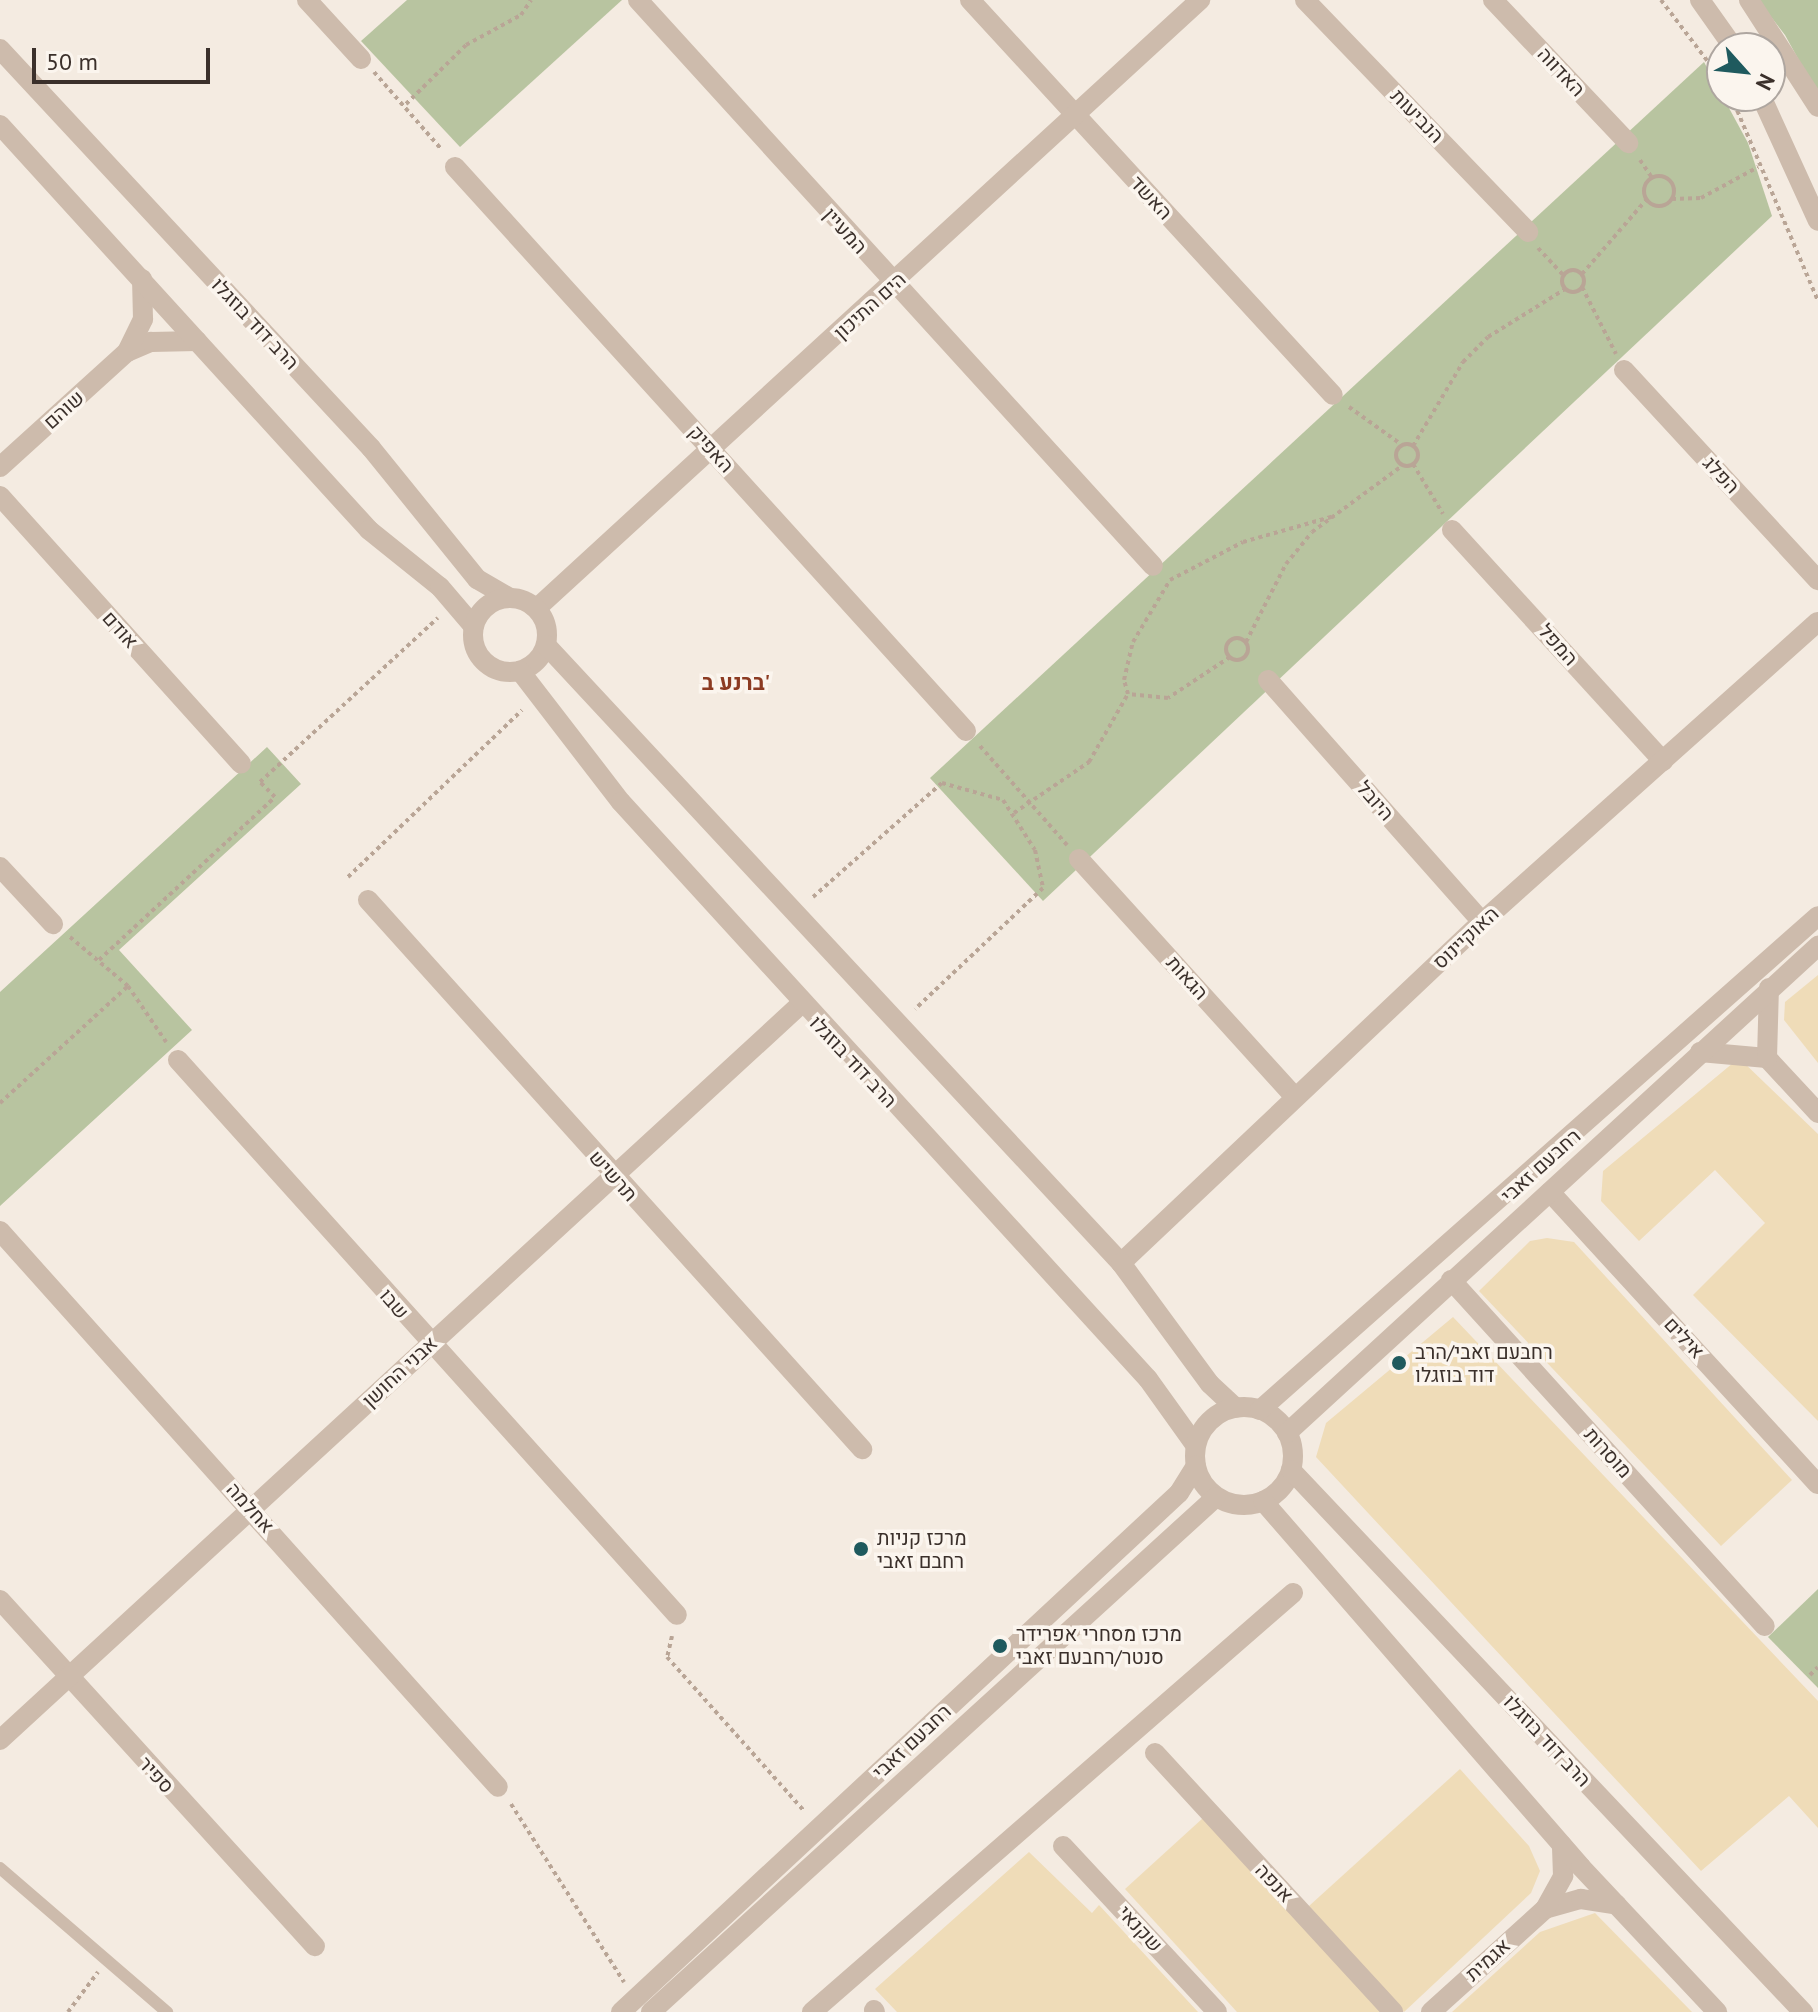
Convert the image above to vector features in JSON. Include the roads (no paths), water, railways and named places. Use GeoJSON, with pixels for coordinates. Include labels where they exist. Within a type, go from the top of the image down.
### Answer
{"type":"FeatureCollection","features":[{"type":"Feature","properties":{"kind":"street"},"geometry":{"type":"LineString","coordinates":[[307,0],[361,59]]}},
{"type":"Feature","properties":{"kind":"street","name":"המעיין"},"geometry":{"type":"LineString","coordinates":[[638,0],[894,285],[1153,566]]}},
{"type":"Feature","properties":{"kind":"street","name":"האשד"},"geometry":{"type":"LineString","coordinates":[[970,0],[1333,395]]}},
{"type":"Feature","properties":{"kind":"street","name":"הים התיכון"},"geometry":{"type":"LineString","coordinates":[[537,608],[710,448],[894,285],[1073,114],[1200,0]]}},
{"type":"Feature","properties":{"kind":"street","name":"הנביעות"},"geometry":{"type":"LineString","coordinates":[[1305,0],[1528,232]]}},
{"type":"Feature","properties":{"kind":"street","name":"האדווה"},"geometry":{"type":"LineString","coordinates":[[1493,0],[1628,143]]}},
{"type":"Feature","properties":{"kind":"street"},"geometry":{"type":"LineString","coordinates":[[1700,0],[1723,32]]}},
{"type":"Feature","properties":{"kind":"street"},"geometry":{"type":"LineString","coordinates":[[1749,0],[1818,107]]}},
{"type":"Feature","properties":{"kind":"street","name":"הרב דוד בוזגלו"},"geometry":{"type":"LineString","coordinates":[[0,49],[371,448],[477,579],[508,597]]}},
{"type":"Feature","properties":{"kind":"street"},"geometry":{"type":"LineString","coordinates":[[1768,112],[1818,221]]}},
{"type":"Feature","properties":{"kind":"street"},"geometry":{"type":"LineString","coordinates":[[0,125],[369,530],[440,587],[474,627],[485,662],[520,671],[546,645]]}},
{"type":"Feature","properties":{"kind":"street","name":"האפיק"},"geometry":{"type":"LineString","coordinates":[[455,167],[966,731]]}},
{"type":"Feature","properties":{"kind":"street","name":"שוהם"},"geometry":{"type":"LineString","coordinates":[[127,352],[143,319],[142,279]]}},
{"type":"Feature","properties":{"kind":"street","name":"שוהם"},"geometry":{"type":"LineString","coordinates":[[0,467],[127,352],[151,342],[197,341]]}},
{"type":"Feature","properties":{"kind":"street","name":"הפלג"},"geometry":{"type":"LineString","coordinates":[[1624,370],[1818,580]]}},
{"type":"Feature","properties":{"kind":"street","name":"אודם"},"geometry":{"type":"LineString","coordinates":[[0,496],[241,764]]}},
{"type":"Feature","properties":{"kind":"street","name":"המפל"},"geometry":{"type":"LineString","coordinates":[[1452,530],[1663,761]]}},
{"type":"Feature","properties":{"kind":"street"},"geometry":{"type":"LineString","coordinates":[[474,627],[486,606],[508,597],[537,608],[546,645],[1121,1263],[1210,1384],[1236,1408]]}},
{"type":"Feature","properties":{"kind":"street","name":"האוקיינוס"},"geometry":{"type":"LineString","coordinates":[[1121,1263],[1482,922],[1818,622]]}},
{"type":"Feature","properties":{"kind":"street","name":"הרב דוד בוזגלו"},"geometry":{"type":"LineString","coordinates":[[520,671],[621,802],[800,1005],[1148,1379],[1196,1456]]}},
{"type":"Feature","properties":{"kind":"street","name":"היובל"},"geometry":{"type":"LineString","coordinates":[[1268,680],[1482,922]]}},
{"type":"Feature","properties":{"kind":"street","name":"הגאות"},"geometry":{"type":"LineString","coordinates":[[1079,859],[1295,1097]]}},
{"type":"Feature","properties":{"kind":"street"},"geometry":{"type":"LineString","coordinates":[[0,867],[53,924]]}},
{"type":"Feature","properties":{"kind":"street","name":"תרשיש"},"geometry":{"type":"LineString","coordinates":[[368,900],[613,1176],[862,1449]]}},
{"type":"Feature","properties":{"kind":"street","name":"רחבעם זאבי"},"geometry":{"type":"LineString","coordinates":[[1260,1410],[1818,916]]}},
{"type":"Feature","properties":{"kind":"street","name":"רחבעם זאבי"},"geometry":{"type":"LineString","coordinates":[[1287,1433],[1818,946]]}},
{"type":"Feature","properties":{"kind":"street"},"geometry":{"type":"LineString","coordinates":[[1767,1058],[1769,988]]}},
{"type":"Feature","properties":{"kind":"street","name":"אבני החושן"},"geometry":{"type":"LineString","coordinates":[[0,1740],[800,1005]]}},
{"type":"Feature","properties":{"kind":"street"},"geometry":{"type":"LineString","coordinates":[[1700,1052],[1767,1058],[1818,1113]]}},
{"type":"Feature","properties":{"kind":"street","name":"שבו"},"geometry":{"type":"LineString","coordinates":[[178,1060],[430,1345],[677,1615]]}},
{"type":"Feature","properties":{"kind":"street","name":"אילים"},"geometry":{"type":"LineString","coordinates":[[1550,1192],[1818,1484]]}},
{"type":"Feature","properties":{"kind":"street","name":"אחלמה"},"geometry":{"type":"LineString","coordinates":[[0,1231],[498,1787]]}},
{"type":"Feature","properties":{"kind":"street","name":"מוסרות"},"geometry":{"type":"LineString","coordinates":[[1451,1280],[1765,1626]]}},
{"type":"Feature","properties":{"kind":"street"},"geometry":{"type":"LineString","coordinates":[[1236,1408],[1260,1410],[1287,1433],[1291,1470],[1263,1501],[1243,1505],[1216,1497],[1196,1456],[1211,1420],[1236,1408]]}},
{"type":"Feature","properties":{"kind":"street","name":"רחבעם זאבי"},"geometry":{"type":"LineString","coordinates":[[621,2012],[1179,1493],[1196,1456]]}},
{"type":"Feature","properties":{"kind":"street","name":"הרב דוד בוזגלו"},"geometry":{"type":"LineString","coordinates":[[1291,1470],[1803,2012]]}},
{"type":"Feature","properties":{"kind":"street","name":"רחבעם זאבי"},"geometry":{"type":"LineString","coordinates":[[651,2012],[1216,1497]]}},
{"type":"Feature","properties":{"kind":"street"},"geometry":{"type":"LineString","coordinates":[[1263,1501],[1562,1845],[1717,2012]]}},
{"type":"Feature","properties":{"kind":"street"},"geometry":{"type":"LineString","coordinates":[[812,2012],[1293,1593]]}},
{"type":"Feature","properties":{"kind":"street","name":"ספיר"},"geometry":{"type":"LineString","coordinates":[[0,1600],[67,1679],[315,1946]]}},
{"type":"Feature","properties":{"kind":"street","name":"אנפה"},"geometry":{"type":"LineString","coordinates":[[1155,1753],[1393,2012]]}},
{"type":"Feature","properties":{"kind":"street","name":"אגמית"},"geometry":{"type":"LineString","coordinates":[[1431,2012],[1545,1909],[1563,1876],[1562,1845]]}},
{"type":"Feature","properties":{"kind":"street","name":"שקנאי"},"geometry":{"type":"LineString","coordinates":[[1063,1846],[1217,2012]]}},
{"type":"Feature","properties":{"kind":"street","name":"אגמית"},"geometry":{"type":"LineString","coordinates":[[1545,1909],[1581,1899],[1617,1905]]}},
{"type":"Feature","properties":{"kind":"lane"},"geometry":{"type":"LineString","coordinates":[[0,1868],[167,2012]]}},
{"type":"Feature","properties":{"kind":"place","name":"רחבעם זאבי/הרב דוד בוזגלו"},"geometry":{"type":"Point","coordinates":[1399,1363]}},
{"type":"Feature","properties":{"kind":"place","name":"מרכז קניות רחבם זאבי"},"geometry":{"type":"Point","coordinates":[861,1549]}},
{"type":"Feature","properties":{"kind":"place","name":"מרכז מסחרי אפרידר סנטר/רחבעם זאבי"},"geometry":{"type":"Point","coordinates":[1000,1646]}},
{"type":"Feature","properties":{"kind":"district","name":"ברנע ב'"},"geometry":{"type":"Point","coordinates":[736,683]}}]}
